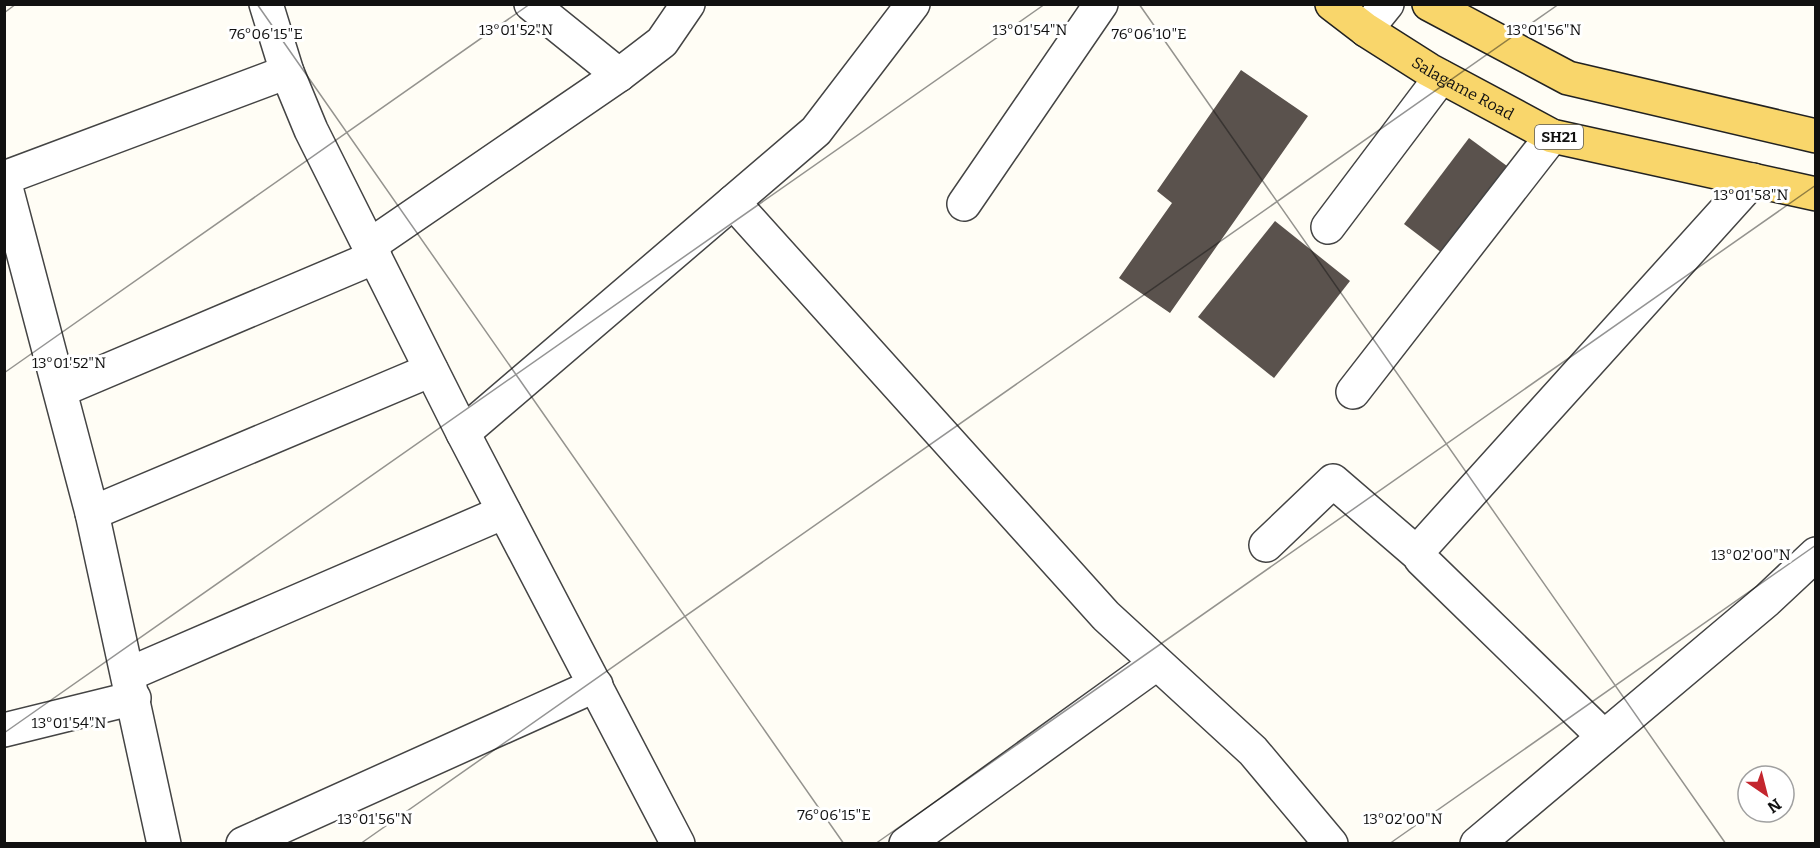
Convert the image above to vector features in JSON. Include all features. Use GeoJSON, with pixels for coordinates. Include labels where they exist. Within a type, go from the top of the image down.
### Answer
{"type":"FeatureCollection","features":[{"type":"Feature","properties":{"kind":"main road","name":"Salagame Road"},"geometry":{"type":"LineString","coordinates":[[1332,4],[1366,30],[1442,77],[1552,136],[1815,194]]}},
{"type":"Feature","properties":{"kind":"main road"},"geometry":{"type":"LineString","coordinates":[[1429,4],[1568,78],[1815,136]]}},
{"type":"Feature","properties":{"kind":"street"},"geometry":{"type":"LineString","coordinates":[[266,4],[287,72],[311,130],[463,434],[678,843]]}},
{"type":"Feature","properties":{"kind":"street"},"geometry":{"type":"LineString","coordinates":[[531,4],[619,75]]}},
{"type":"Feature","properties":{"kind":"street"},"geometry":{"type":"LineString","coordinates":[[61,390],[372,251],[662,42],[688,4]]}},
{"type":"Feature","properties":{"kind":"street"},"geometry":{"type":"LineString","coordinates":[[463,434],[816,131],[913,4]]}},
{"type":"Feature","properties":{"kind":"street"},"geometry":{"type":"LineString","coordinates":[[964,204],[1101,4]]}},
{"type":"Feature","properties":{"kind":"street"},"geometry":{"type":"LineString","coordinates":[[1366,30],[1387,4]]}},
{"type":"Feature","properties":{"kind":"street"},"geometry":{"type":"LineString","coordinates":[[164,843],[92,513],[4,179],[287,72]]}},
{"type":"Feature","properties":{"kind":"street"},"geometry":{"type":"LineString","coordinates":[[1328,227],[1442,77]]}},
{"type":"Feature","properties":{"kind":"street"},"geometry":{"type":"LineString","coordinates":[[1353,392],[1552,136]]}},
{"type":"Feature","properties":{"kind":"street"},"geometry":{"type":"LineString","coordinates":[[1419,555],[1422,546],[1753,180]]}},
{"type":"Feature","properties":{"kind":"street"},"geometry":{"type":"LineString","coordinates":[[733,201],[1106,616],[1253,752],[1331,843]]}},
{"type":"Feature","properties":{"kind":"street"},"geometry":{"type":"LineString","coordinates":[[92,513],[431,370]]}},
{"type":"Feature","properties":{"kind":"street"},"geometry":{"type":"LineString","coordinates":[[1266,545],[1333,481],[1419,555],[1604,737]]}},
{"type":"Feature","properties":{"kind":"street"},"geometry":{"type":"LineString","coordinates":[[4,730],[131,686],[504,512]]}},
{"type":"Feature","properties":{"kind":"street"},"geometry":{"type":"LineString","coordinates":[[1477,843],[1767,600],[1815,554]]}},
{"type":"Feature","properties":{"kind":"street"},"geometry":{"type":"LineString","coordinates":[[906,843],[1156,664]]}},
{"type":"Feature","properties":{"kind":"street"},"geometry":{"type":"LineString","coordinates":[[243,843],[596,685]]}},
{"type":"Feature","properties":{"kind":"building"},"geometry":{"type":"Polygon","coordinates":[[[1241,70],[1308,116],[1170,313],[1119,278],[1172,203],[1157,191],[1241,70]]]}},
{"type":"Feature","properties":{"kind":"building"},"geometry":{"type":"Polygon","coordinates":[[[1469,138],[1507,166],[1442,253],[1404,224],[1469,138]]]}},
{"type":"Feature","properties":{"kind":"building"},"geometry":{"type":"Polygon","coordinates":[[[1275,221],[1350,281],[1274,378],[1198,317],[1275,221]]]}}]}
